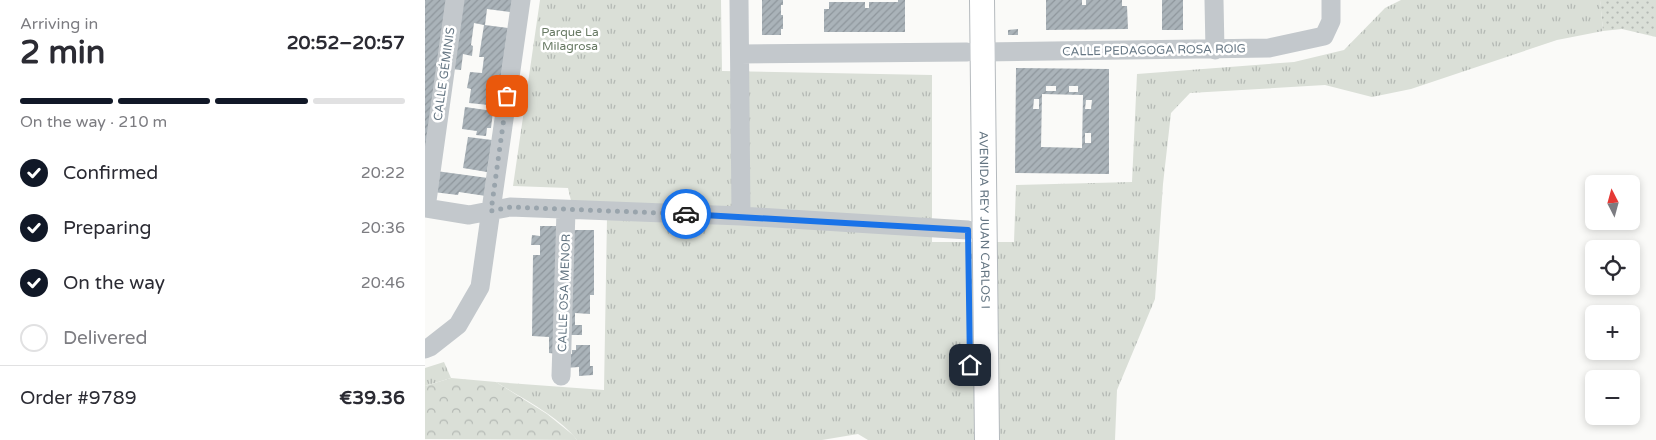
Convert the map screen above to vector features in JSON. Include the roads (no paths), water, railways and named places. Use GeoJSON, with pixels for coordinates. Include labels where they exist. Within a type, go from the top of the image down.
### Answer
{"type":"FeatureCollection","features":[{"type":"Feature","properties":{"kind":"main road","name":"AVENIDA REY JUAN CARLOS I"},"geometry":{"type":"LineString","coordinates":[[966,0],[975,52],[987,440]]}},
{"type":"Feature","properties":{"kind":"main road","name":"AVENIDA REY JUAN CARLOS I"},"geometry":{"type":"LineString","coordinates":[[970,440],[968,230],[975,52],[982,0]]}},
{"type":"Feature","properties":{"kind":"street","name":"CALLE GÉMINIS"},"geometry":{"type":"LineString","coordinates":[[425,208],[455,0]]}},
{"type":"Feature","properties":{"kind":"street"},"geometry":{"type":"LineString","coordinates":[[425,349],[458,325],[480,287],[521,0]]}},
{"type":"Feature","properties":{"kind":"street"},"geometry":{"type":"LineString","coordinates":[[739,0],[741,216]]}},
{"type":"Feature","properties":{"kind":"street"},"geometry":{"type":"LineString","coordinates":[[1214,0],[1215,50]]}},
{"type":"Feature","properties":{"kind":"street","name":"CALLE PEDAGOGA ROSA ROIG"},"geometry":{"type":"LineString","coordinates":[[740,54],[1269,48],[1323,36],[1331,21],[1331,0]]}},
{"type":"Feature","properties":{"kind":"street"},"geometry":{"type":"LineString","coordinates":[[425,208],[469,215],[511,207],[741,216],[968,230]]}},
{"type":"Feature","properties":{"kind":"street","name":"CALLE OSA MENOR"},"geometry":{"type":"LineString","coordinates":[[561,376],[566,210]]}},
{"type":"Feature","properties":{"kind":"park label","name":"Parque La Milagrosa"},"geometry":{"type":"Point","coordinates":[570,39]}}]}
